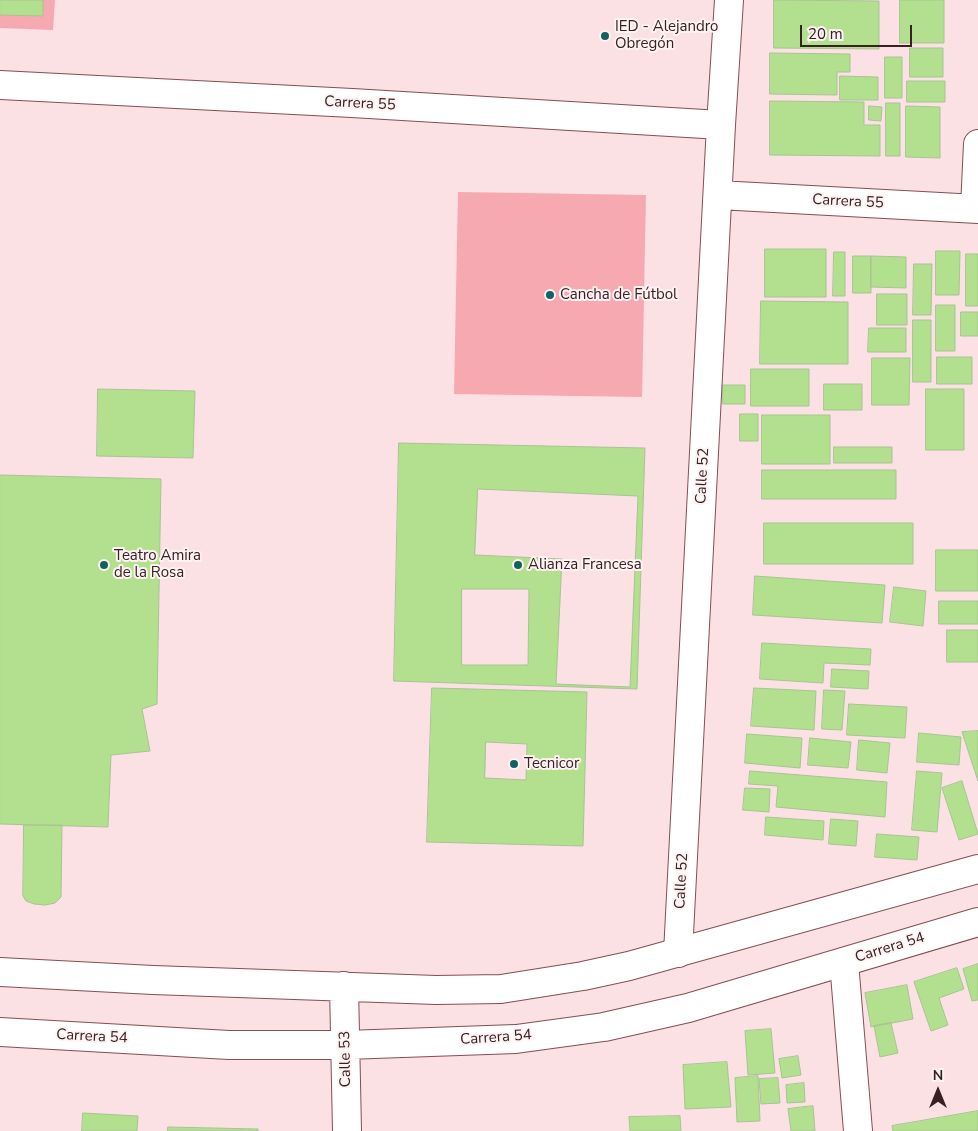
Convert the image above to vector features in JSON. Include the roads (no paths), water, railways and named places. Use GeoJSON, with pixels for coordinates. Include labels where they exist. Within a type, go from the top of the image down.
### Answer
{"type":"FeatureCollection","features":[{"type":"Feature","properties":{"kind":"street","name":"Calle 52"},"geometry":{"type":"LineString","coordinates":[[678,953],[729,0]]}},
{"type":"Feature","properties":{"kind":"street","name":"Carrera 55"},"geometry":{"type":"LineString","coordinates":[[0,86],[343,102],[721,125]]}},
{"type":"Feature","properties":{"kind":"street"},"geometry":{"type":"LineString","coordinates":[[976,209],[978,144]]}},
{"type":"Feature","properties":{"kind":"street","name":"Carrera 55"},"geometry":{"type":"LineString","coordinates":[[718,195],[976,209]]}},
{"type":"Feature","properties":{"kind":"street"},"geometry":{"type":"LineString","coordinates":[[0,972],[436,990],[501,989],[583,976],[678,953],[978,868]]}},
{"type":"Feature","properties":{"kind":"street","name":"Carrera 54"},"geometry":{"type":"LineString","coordinates":[[0,1032],[229,1045],[346,1045],[516,1038],[604,1027],[688,1008],[978,922]]}},
{"type":"Feature","properties":{"kind":"street"},"geometry":{"type":"LineString","coordinates":[[844,962],[858,1131]]}},
{"type":"Feature","properties":{"kind":"street","name":"Calle 53"},"geometry":{"type":"LineString","coordinates":[[344,986],[347,1131]]}},
{"type":"Feature","properties":{"kind":"place","name":"IED - Alejandro Obregón"},"geometry":{"type":"Point","coordinates":[605,36]}},
{"type":"Feature","properties":{"kind":"place","name":"Cancha de Fútbol"},"geometry":{"type":"Point","coordinates":[550,295]}},
{"type":"Feature","properties":{"kind":"place","name":"Teatro Amira de la Rosa"},"geometry":{"type":"Point","coordinates":[104,565]}},
{"type":"Feature","properties":{"kind":"place","name":"Alianza Francesa"},"geometry":{"type":"Point","coordinates":[518,565]}},
{"type":"Feature","properties":{"kind":"place","name":"Tecnicor"},"geometry":{"type":"Point","coordinates":[514,764]}}]}
